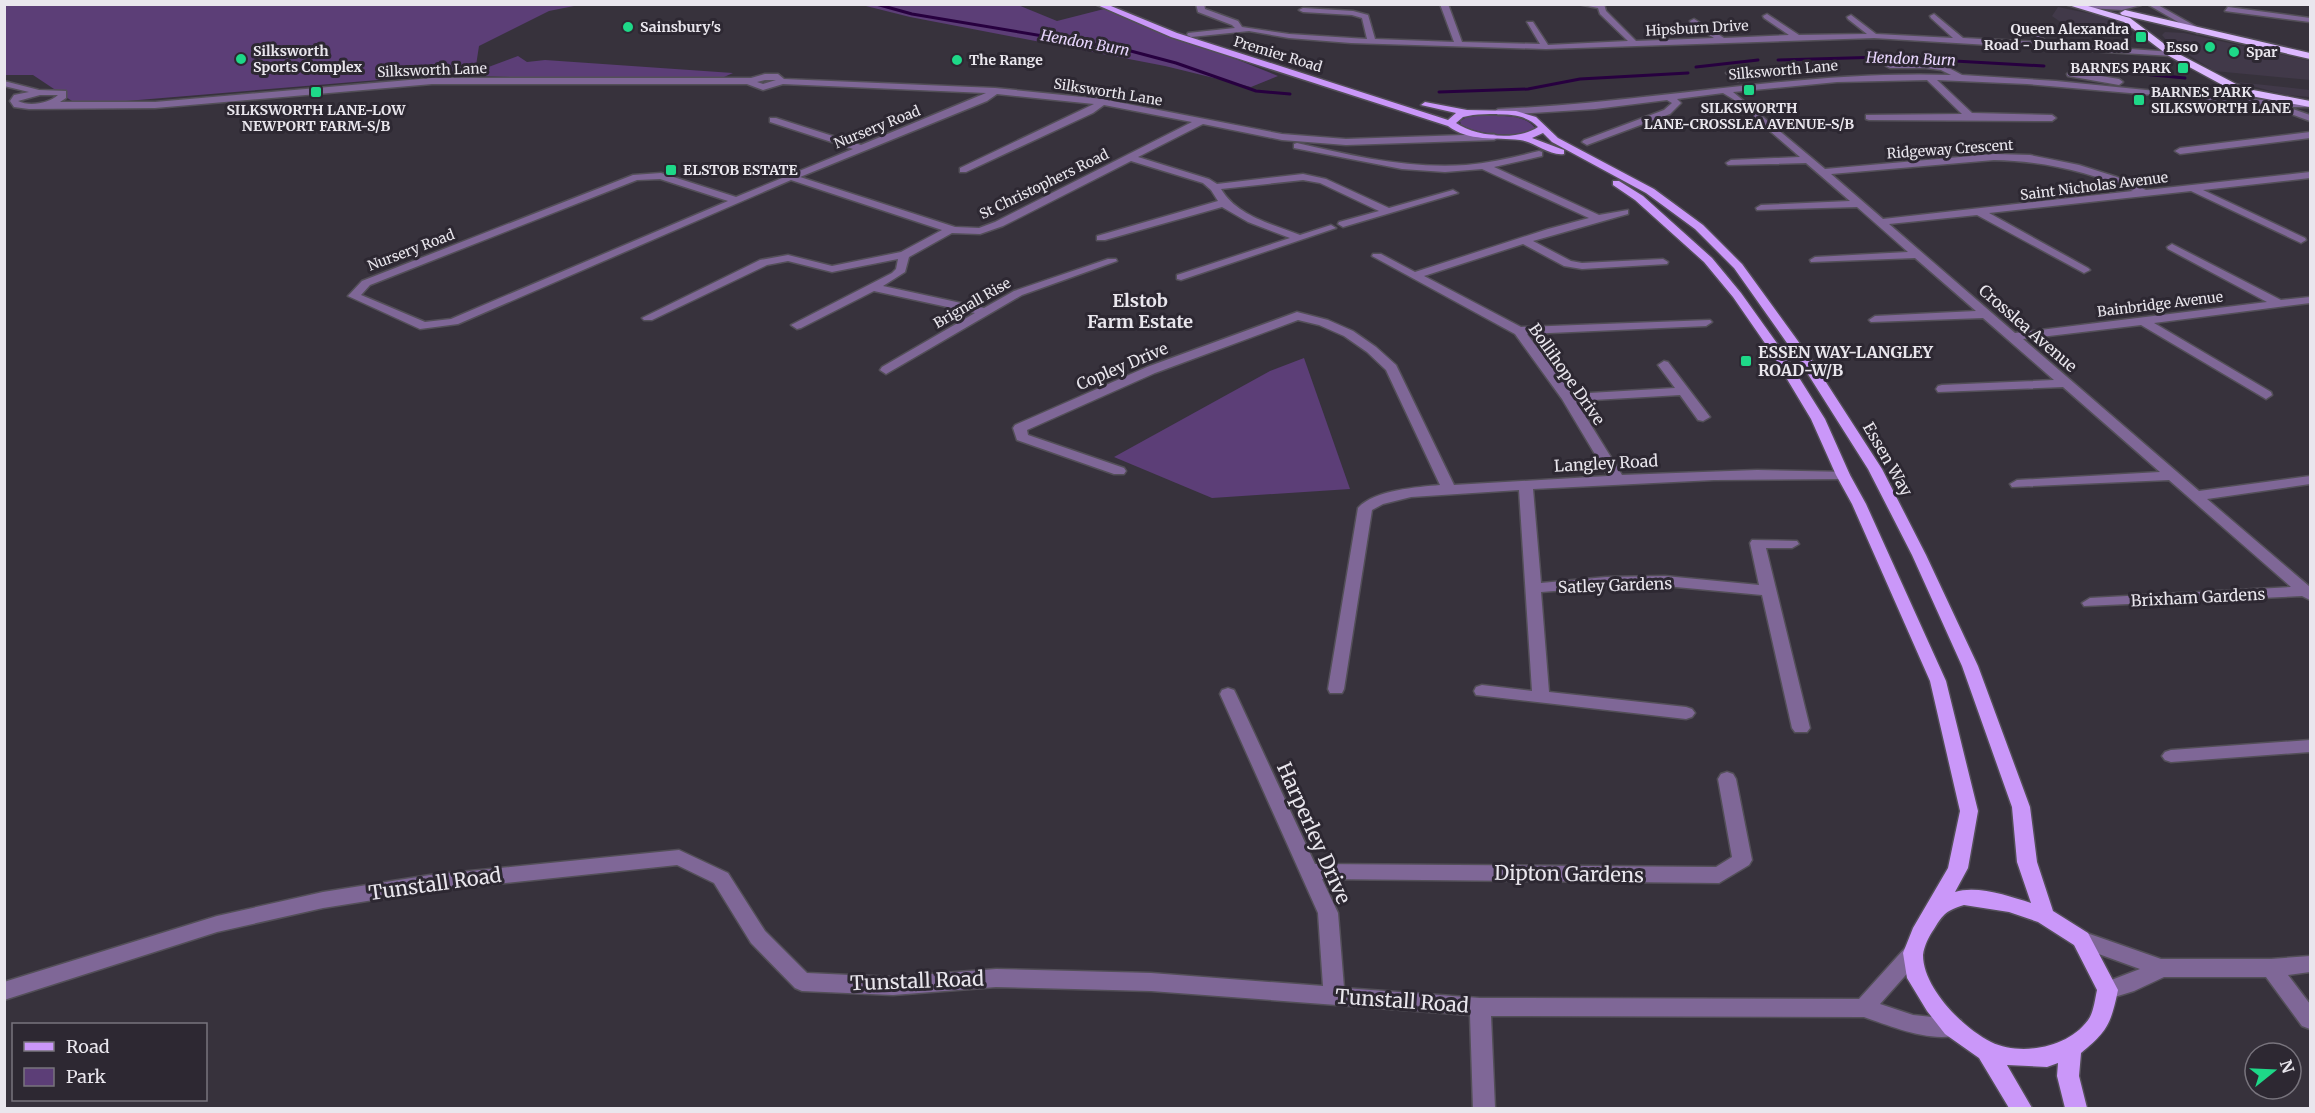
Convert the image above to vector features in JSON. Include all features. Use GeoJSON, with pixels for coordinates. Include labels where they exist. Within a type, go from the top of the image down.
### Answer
{"type":"FeatureCollection","features":[{"type":"Feature","properties":{"kind":"highway"},"geometry":{"type":"LineString","coordinates":[[2069,4],[2127,20],[2153,37],[2172,54],[2195,68],[2247,92],[2310,106]]}},
{"type":"Feature","properties":{"kind":"highway"},"geometry":{"type":"LineString","coordinates":[[2078,4],[2310,57]]}},
{"type":"Feature","properties":{"kind":"highway"},"geometry":{"type":"LineString","coordinates":[[2138,16],[2153,37]]}},
{"type":"Feature","properties":{"kind":"highway"},"geometry":{"type":"LineString","coordinates":[[2153,37],[2154,28],[2164,27],[2204,32]]}},
{"type":"Feature","properties":{"kind":"main road","name":"Premier Road"},"geometry":{"type":"LineString","coordinates":[[1098,4],[1174,35],[1452,125],[1466,132],[1494,137],[1523,138],[1534,135],[1539,124],[1518,114],[1468,113],[1427,106],[1370,91],[1211,41],[1114,4]]}},
{"type":"Feature","properties":{"kind":"main road"},"geometry":{"type":"LineString","coordinates":[[1452,125],[1452,119],[1468,113]]}},
{"type":"Feature","properties":{"kind":"main road","name":"Essen Way"},"geometry":{"type":"LineString","coordinates":[[1539,124],[1555,140],[1650,190],[1699,227],[1738,266],[1818,379],[1875,469],[1919,555],[1970,666],[2021,807],[2027,862],[2045,916]]}},
{"type":"Feature","properties":{"kind":"main road"},"geometry":{"type":"LineString","coordinates":[[1523,138],[1561,151],[1639,198],[1708,260],[1737,295],[1775,349],[1818,419],[1843,475],[1859,504],[1938,681],[1969,811],[1958,868],[1920,934],[1912,953],[1917,978],[1934,1005],[1953,1027],[1987,1051],[2014,1057],[2047,1057],[2071,1049],[2091,1032],[2101,1019],[2108,990],[2081,939],[2045,916],[2010,904],[1964,897],[1938,906]]}},
{"type":"Feature","properties":{"kind":"main road"},"geometry":{"type":"LineString","coordinates":[[2071,1049],[2068,1076],[2076,1108]]}},
{"type":"Feature","properties":{"kind":"main road"},"geometry":{"type":"LineString","coordinates":[[1987,1051],[2021,1108]]}},
{"type":"Feature","properties":{"kind":"street"},"geometry":{"type":"LineString","coordinates":[[1200,4],[1201,10],[1235,23],[1239,29]]}},
{"type":"Feature","properties":{"kind":"street"},"geometry":{"type":"LineString","coordinates":[[1444,4],[1460,46]]}},
{"type":"Feature","properties":{"kind":"street"},"geometry":{"type":"LineString","coordinates":[[1581,4],[1602,5],[1603,12],[1636,45]]}},
{"type":"Feature","properties":{"kind":"street"},"geometry":{"type":"LineString","coordinates":[[2150,4],[2175,20],[2204,32]]}},
{"type":"Feature","properties":{"kind":"street"},"geometry":{"type":"LineString","coordinates":[[2090,6],[2122,8],[2137,5],[2138,16]]}},
{"type":"Feature","properties":{"kind":"street"},"geometry":{"type":"LineString","coordinates":[[2228,9],[2310,21]]}},
{"type":"Feature","properties":{"kind":"street"},"geometry":{"type":"LineString","coordinates":[[1303,10],[1353,13],[1365,17],[1372,42]]}},
{"type":"Feature","properties":{"kind":"street"},"geometry":{"type":"LineString","coordinates":[[1934,15],[1960,40]]}},
{"type":"Feature","properties":{"kind":"street"},"geometry":{"type":"LineString","coordinates":[[1767,16],[1797,37]]}},
{"type":"Feature","properties":{"kind":"street"},"geometry":{"type":"LineString","coordinates":[[1851,17],[1874,36]]}},
{"type":"Feature","properties":{"kind":"street"},"geometry":{"type":"LineString","coordinates":[[1694,21],[1722,40]]}},
{"type":"Feature","properties":{"kind":"street"},"geometry":{"type":"LineString","coordinates":[[1530,24],[1546,47]]}},
{"type":"Feature","properties":{"kind":"street"},"geometry":{"type":"LineString","coordinates":[[2026,26],[2046,45]]}},
{"type":"Feature","properties":{"kind":"street","name":"Hipsburn Drive"},"geometry":{"type":"LineString","coordinates":[[1191,34],[1239,29],[1317,39],[1460,46],[1546,47],[1874,36],[2172,54]]}},
{"type":"Feature","properties":{"kind":"street","name":"Hipsburn Drive"},"geometry":{"type":"LineString","coordinates":[[1211,41],[1213,37],[1224,32]]}},
{"type":"Feature","properties":{"kind":"street"},"geometry":{"type":"LineString","coordinates":[[1890,66],[1945,68],[1952,70],[1961,79]]}},
{"type":"Feature","properties":{"kind":"street"},"geometry":{"type":"LineString","coordinates":[[1738,78],[1730,74],[1779,67],[1804,80]]}},
{"type":"Feature","properties":{"kind":"street"},"geometry":{"type":"LineString","coordinates":[[2079,86],[2069,72],[2098,76],[2125,85],[2148,87]]}},
{"type":"Feature","properties":{"kind":"street","name":"Silksworth Lane"},"geometry":{"type":"LineString","coordinates":[[1497,112],[1577,107],[1804,80],[1929,77],[2079,86],[2310,106]]}},
{"type":"Feature","properties":{"kind":"street"},"geometry":{"type":"LineString","coordinates":[[1929,77],[1970,116]]}},
{"type":"Feature","properties":{"kind":"street","name":"Silksworth Lane"},"geometry":{"type":"LineString","coordinates":[[40,105],[155,105],[432,81],[752,81],[755,86],[763,87],[773,86],[782,81],[995,91],[1102,102],[1282,136],[1346,142],[1494,137]]}},
{"type":"Feature","properties":{"kind":"street","name":"Silksworth Lane"},"geometry":{"type":"LineString","coordinates":[[4,83],[18,96]]}},
{"type":"Feature","properties":{"kind":"street","name":"Crosslea Avenue"},"geometry":{"type":"LineString","coordinates":[[1722,90],[1736,97],[2308,593]]}},
{"type":"Feature","properties":{"kind":"street","name":"Nursery Road"},"geometry":{"type":"LineString","coordinates":[[736,201],[661,176],[636,177],[366,283],[354,296],[424,326],[454,322],[736,201],[791,177],[984,99],[995,91]]}},
{"type":"Feature","properties":{"kind":"street","name":"Silksworth Lane"},"geometry":{"type":"LineString","coordinates":[[18,96],[40,92],[63,93],[62,98]]}},
{"type":"Feature","properties":{"kind":"street","name":"Silksworth Lane"},"geometry":{"type":"LineString","coordinates":[[2206,98],[2247,92]]}},
{"type":"Feature","properties":{"kind":"street"},"geometry":{"type":"LineString","coordinates":[[2247,92],[2310,117]]}},
{"type":"Feature","properties":{"kind":"street","name":"Silksworth Lane"},"geometry":{"type":"LineString","coordinates":[[18,96],[17,105],[27,107],[54,103],[62,98]]}},
{"type":"Feature","properties":{"kind":"street"},"geometry":{"type":"LineString","coordinates":[[4,105],[18,96]]}},
{"type":"Feature","properties":{"kind":"street"},"geometry":{"type":"LineString","coordinates":[[1587,142],[1667,112],[1677,104],[1668,97]]}},
{"type":"Feature","properties":{"kind":"street","name":"Silksworth Lane"},"geometry":{"type":"LineString","coordinates":[[62,98],[78,105]]}},
{"type":"Feature","properties":{"kind":"street"},"geometry":{"type":"LineString","coordinates":[[963,170],[1090,111],[1102,102]]}},
{"type":"Feature","properties":{"kind":"street"},"geometry":{"type":"LineString","coordinates":[[2310,106],[2307,112],[2310,117]]}},
{"type":"Feature","properties":{"kind":"street"},"geometry":{"type":"LineString","coordinates":[[4,110],[27,107]]}},
{"type":"Feature","properties":{"kind":"street","name":"Silksworth Lane"},"geometry":{"type":"LineString","coordinates":[[1539,124],[1577,107]]}},
{"type":"Feature","properties":{"kind":"street"},"geometry":{"type":"LineString","coordinates":[[1869,117],[2052,118]]}},
{"type":"Feature","properties":{"kind":"street"},"geometry":{"type":"LineString","coordinates":[[773,120],[862,149]]}},
{"type":"Feature","properties":{"kind":"street","name":"St Christophers Road"},"geometry":{"type":"LineString","coordinates":[[791,177],[951,229],[974,231],[992,227],[1200,122]]}},
{"type":"Feature","properties":{"kind":"street","name":"Silksworth Lane"},"geometry":{"type":"LineString","coordinates":[[1427,140],[1447,133],[1452,125]]}},
{"type":"Feature","properties":{"kind":"street"},"geometry":{"type":"LineString","coordinates":[[2180,151],[2310,135]]}},
{"type":"Feature","properties":{"kind":"street"},"geometry":{"type":"LineString","coordinates":[[1282,136],[1282,142],[1339,155],[1420,168],[1484,166],[1539,154]]}},
{"type":"Feature","properties":{"kind":"street"},"geometry":{"type":"LineString","coordinates":[[1128,157],[1174,170],[1217,187],[1303,177],[1323,181],[1388,211]]}},
{"type":"Feature","properties":{"kind":"street","name":"Ridgeway Crescent"},"geometry":{"type":"LineString","coordinates":[[1823,172],[1994,157],[2030,158],[2076,167],[2114,179],[2146,194]]}},
{"type":"Feature","properties":{"kind":"street"},"geometry":{"type":"LineString","coordinates":[[1731,163],[1809,160]]}},
{"type":"Feature","properties":{"kind":"street"},"geometry":{"type":"LineString","coordinates":[[1484,166],[1599,219]]}},
{"type":"Feature","properties":{"kind":"street","name":"Saint Nicholas Avenue"},"geometry":{"type":"LineString","coordinates":[[1881,222],[1981,213],[2310,175]]}},
{"type":"Feature","properties":{"kind":"street"},"geometry":{"type":"LineString","coordinates":[[1217,187],[1223,202],[1241,214],[1299,238]]}},
{"type":"Feature","properties":{"kind":"street"},"geometry":{"type":"LineString","coordinates":[[2192,188],[2301,240]]}},
{"type":"Feature","properties":{"kind":"street"},"geometry":{"type":"LineString","coordinates":[[1343,224],[1453,193]]}},
{"type":"Feature","properties":{"kind":"street"},"geometry":{"type":"LineString","coordinates":[[1101,238],[1223,202]]}},
{"type":"Feature","properties":{"kind":"street"},"geometry":{"type":"LineString","coordinates":[[1761,208],[1859,204]]}},
{"type":"Feature","properties":{"kind":"street"},"geometry":{"type":"LineString","coordinates":[[1414,276],[1524,240],[1624,212]]}},
{"type":"Feature","properties":{"kind":"street"},"geometry":{"type":"LineString","coordinates":[[1981,213],[2084,270]]}},
{"type":"Feature","properties":{"kind":"street"},"geometry":{"type":"LineString","coordinates":[[1181,277],[1331,228]]}},
{"type":"Feature","properties":{"kind":"street"},"geometry":{"type":"LineString","coordinates":[[648,318],[764,262],[775,259],[799,259],[832,269],[904,255],[951,229]]}},
{"type":"Feature","properties":{"kind":"street"},"geometry":{"type":"LineString","coordinates":[[1524,240],[1568,264],[1582,266],[1663,262]]}},
{"type":"Feature","properties":{"kind":"street"},"geometry":{"type":"LineString","coordinates":[[2172,247],[2280,304]]}},
{"type":"Feature","properties":{"kind":"street"},"geometry":{"type":"LineString","coordinates":[[797,325],[896,275],[901,270],[904,255]]}},
{"type":"Feature","properties":{"kind":"street"},"geometry":{"type":"LineString","coordinates":[[1815,260],[1918,255]]}},
{"type":"Feature","properties":{"kind":"street","name":"Bollihope Drive"},"geometry":{"type":"LineString","coordinates":[[1377,256],[1519,331],[1568,398],[1617,479]]}},
{"type":"Feature","properties":{"kind":"street","name":"Brignall Rise"},"geometry":{"type":"LineString","coordinates":[[886,370],[1018,292],[1112,261]]}},
{"type":"Feature","properties":{"kind":"street"},"geometry":{"type":"LineString","coordinates":[[874,287],[894,295],[952,303],[984,312]]}},
{"type":"Feature","properties":{"kind":"street","name":"Bainbridge Avenue"},"geometry":{"type":"LineString","coordinates":[[2013,337],[2310,300]]}},
{"type":"Feature","properties":{"kind":"street"},"geometry":{"type":"LineString","coordinates":[[1875,320],[1988,314]]}},
{"type":"Feature","properties":{"kind":"street","name":"Copley Drive"},"geometry":{"type":"LineString","coordinates":[[1119,471],[1022,437],[1020,428],[1150,370],[1297,316],[1319,319],[1359,340],[1380,355],[1392,368],[1450,491]]}},
{"type":"Feature","properties":{"kind":"street"},"geometry":{"type":"LineString","coordinates":[[2143,321],[2266,395]]}},
{"type":"Feature","properties":{"kind":"street"},"geometry":{"type":"LineString","coordinates":[[1519,331],[1706,322]]}},
{"type":"Feature","properties":{"kind":"street"},"geometry":{"type":"LineString","coordinates":[[1664,365],[1703,417]]}},
{"type":"Feature","properties":{"kind":"street"},"geometry":{"type":"LineString","coordinates":[[1942,389],[2067,384]]}},
{"type":"Feature","properties":{"kind":"street"},"geometry":{"type":"LineString","coordinates":[[1568,398],[1683,391]]}},
{"type":"Feature","properties":{"kind":"street","name":"Langley Road"},"geometry":{"type":"LineString","coordinates":[[1336,689],[1365,508],[1372,503],[1394,496],[1617,479],[1770,473],[1843,475]]}},
{"type":"Feature","properties":{"kind":"street"},"geometry":{"type":"LineString","coordinates":[[2017,484],[2172,476]]}},
{"type":"Feature","properties":{"kind":"street"},"geometry":{"type":"LineString","coordinates":[[2195,496],[2310,480]]}},
{"type":"Feature","properties":{"kind":"street"},"geometry":{"type":"LineString","coordinates":[[1526,485],[1541,698]]}},
{"type":"Feature","properties":{"kind":"street"},"geometry":{"type":"LineString","coordinates":[[1792,544],[1757,543],[1801,728]]}},
{"type":"Feature","properties":{"kind":"street","name":"Satley Gardens"},"geometry":{"type":"LineString","coordinates":[[1533,588],[1665,580],[1768,591]]}},
{"type":"Feature","properties":{"kind":"street","name":"Brixham Gardens"},"geometry":{"type":"LineString","coordinates":[[2090,603],[2308,593]]}},
{"type":"Feature","properties":{"kind":"street"},"geometry":{"type":"LineString","coordinates":[[1482,691],[1686,713]]}},
{"type":"Feature","properties":{"kind":"street","name":"Harperley Drive"},"geometry":{"type":"LineString","coordinates":[[1228,694],[1328,913],[1334,997]]}},
{"type":"Feature","properties":{"kind":"street"},"geometry":{"type":"LineString","coordinates":[[2171,756],[2310,746]]}},
{"type":"Feature","properties":{"kind":"street","name":"Dipton Gardens"},"geometry":{"type":"LineString","coordinates":[[1309,871],[1719,875],[1742,860],[1727,779]]}},
{"type":"Feature","properties":{"kind":"street","name":"Tunstall Road"},"geometry":{"type":"LineString","coordinates":[[4,991],[217,924],[322,900],[430,882],[679,857],[721,878],[758,937],[802,982],[893,986],[996,978],[1139,981],[1480,1007],[1864,1008],[1913,1024],[1953,1027]]}},
{"type":"Feature","properties":{"kind":"street"},"geometry":{"type":"LineString","coordinates":[[2081,939],[2162,968],[2271,968],[2310,964]]}},
{"type":"Feature","properties":{"kind":"street"},"geometry":{"type":"LineString","coordinates":[[1864,1008],[1912,953]]}},
{"type":"Feature","properties":{"kind":"street"},"geometry":{"type":"LineString","coordinates":[[2108,990],[2134,982],[2162,968]]}},
{"type":"Feature","properties":{"kind":"street"},"geometry":{"type":"LineString","coordinates":[[2271,968],[2310,1020]]}},
{"type":"Feature","properties":{"kind":"street"},"geometry":{"type":"LineString","coordinates":[[1480,1007],[1484,1108]]}},
{"type":"Feature","properties":{"kind":"shaded area"},"geometry":{"type":"Polygon","coordinates":[[[2058,7],[2111,18],[2124,24],[2132,32],[2069,28],[2052,16],[2058,7]]]}},
{"type":"Feature","properties":{"kind":"shaded area"},"geometry":{"type":"Polygon","coordinates":[[[2165,32],[2184,33],[2310,61],[2310,80],[2214,71],[2167,41],[2162,35],[2165,32]]]}},
{"type":"Feature","properties":{"kind":"shaded area"},"geometry":{"type":"Polygon","coordinates":[[[2237,82],[2310,90],[2310,97],[2286,95],[2237,82]]]}},
{"type":"Feature","properties":{"kind":"green space","name":"Silksworth Sports Complex"},"geometry":{"type":"Polygon","coordinates":[[[4,5],[579,5],[549,11],[479,46],[475,72],[78,105],[33,75],[5,75],[4,5]]]}},
{"type":"Feature","properties":{"kind":"green space"},"geometry":{"type":"Polygon","coordinates":[[[862,5],[1018,5],[1057,21],[1108,8],[1278,76],[1251,87],[1165,66],[910,17],[862,5]]]}},
{"type":"Feature","properties":{"kind":"green space"},"geometry":{"type":"Polygon","coordinates":[[[518,56],[527,62],[545,60],[733,73],[724,77],[511,77],[484,76],[475,72],[518,56]]]}},
{"type":"Feature","properties":{"kind":"green space"},"geometry":{"type":"Polygon","coordinates":[[[1483,115],[1519,118],[1531,123],[1535,128],[1508,135],[1478,131],[1461,125],[1460,121],[1467,117],[1483,115]]]}},
{"type":"Feature","properties":{"kind":"green space"},"geometry":{"type":"Polygon","coordinates":[[[1304,358],[1350,489],[1212,498],[1114,457],[1270,371],[1304,358]]]}},
{"type":"Feature","properties":{"kind":"waterway","name":"Hendon Burn"},"geometry":{"type":"LineString","coordinates":[[876,4],[912,14],[1127,50],[1176,63],[1256,91],[1290,94]]}},
{"type":"Feature","properties":{"kind":"waterway","name":"Hendon Burn"},"geometry":{"type":"LineString","coordinates":[[1778,60],[1884,57],[2044,66]]}},
{"type":"Feature","properties":{"kind":"waterway","name":"Hendon Burn"},"geometry":{"type":"LineString","coordinates":[[1696,67],[1758,60]]}},
{"type":"Feature","properties":{"kind":"waterway","name":"Hendon Burn"},"geometry":{"type":"LineString","coordinates":[[2077,68],[2185,78]]}},
{"type":"Feature","properties":{"kind":"waterway","name":"Hendon Burn"},"geometry":{"type":"LineString","coordinates":[[1439,92],[1528,89],[1580,79],[1688,73]]}},
{"type":"Feature","properties":{"kind":"place","name":"Sainsbury's"},"geometry":{"type":"Point","coordinates":[628,27]}},
{"type":"Feature","properties":{"kind":"place","name":"Queen Alexandra Road - Durham Road"},"geometry":{"type":"Point","coordinates":[2141,37]}},
{"type":"Feature","properties":{"kind":"place","name":"Esso"},"geometry":{"type":"Point","coordinates":[2210,47]}},
{"type":"Feature","properties":{"kind":"place","name":"Spar"},"geometry":{"type":"Point","coordinates":[2234,52]}},
{"type":"Feature","properties":{"kind":"place","name":"Silksworth Sports Complex"},"geometry":{"type":"Point","coordinates":[241,59]}},
{"type":"Feature","properties":{"kind":"place","name":"The Range"},"geometry":{"type":"Point","coordinates":[957,60]}},
{"type":"Feature","properties":{"kind":"place","name":"BARNES PARK"},"geometry":{"type":"Point","coordinates":[2183,68]}},
{"type":"Feature","properties":{"kind":"place","name":"SILKSWORTH LANE-CROSSLEA AVENUE-S/B"},"geometry":{"type":"Point","coordinates":[1749,90]}},
{"type":"Feature","properties":{"kind":"place","name":"SILKSWORTH LANE-LOW NEWPORT FARM-S/B"},"geometry":{"type":"Point","coordinates":[316,92]}},
{"type":"Feature","properties":{"kind":"place","name":"BARNES PARK SILKSWORTH LANE"},"geometry":{"type":"Point","coordinates":[2139,100]}},
{"type":"Feature","properties":{"kind":"place","name":"ELSTOB ESTATE"},"geometry":{"type":"Point","coordinates":[671,170]}},
{"type":"Feature","properties":{"kind":"place","name":"ESSEN WAY-LANGLEY ROAD-W/B"},"geometry":{"type":"Point","coordinates":[1746,361]}},
{"type":"Feature","properties":{"kind":"district","name":"Elstob Farm Estate"},"geometry":{"type":"Point","coordinates":[1140,311]}}]}
